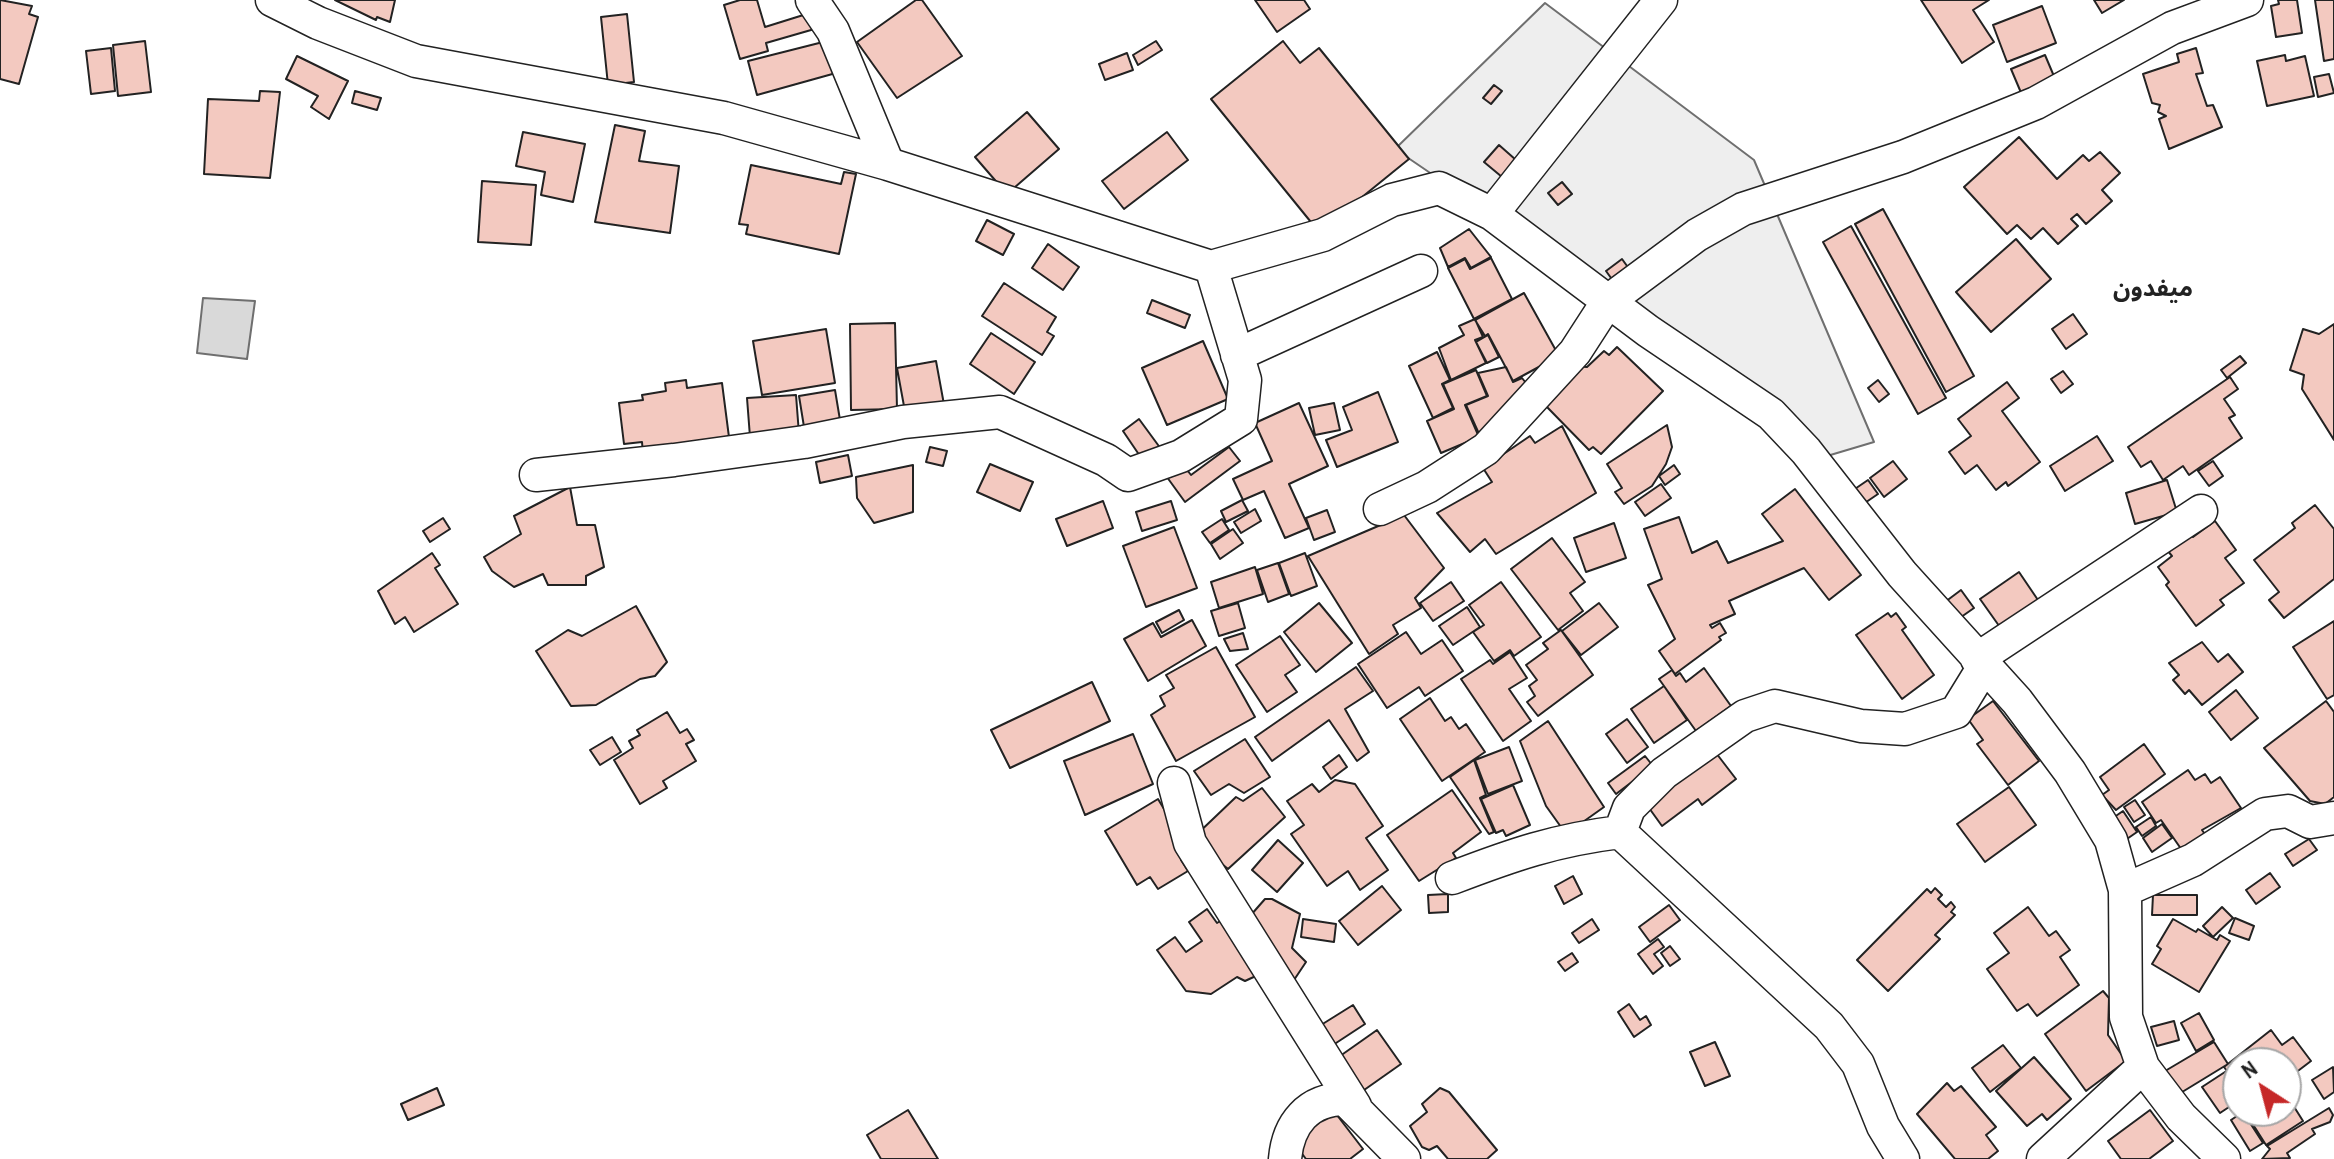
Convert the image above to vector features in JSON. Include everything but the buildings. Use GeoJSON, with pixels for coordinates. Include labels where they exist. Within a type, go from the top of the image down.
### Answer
{"type":"FeatureCollection","features":[{"type":"Feature","properties":{"kind":"street"},"geometry":{"type":"LineString","coordinates":[[272,0],[318,23],[416,61],[724,118],[888,164],[1211,267],[1323,235],[1392,200],[1439,188],[1492,214],[1608,301],[1771,414],[1806,451],[1902,574],[2017,701],[2070,772],[2111,840],[2125,890],[2126,1017],[2143,1067],[2181,1117],[2224,1159]]}},
{"type":"Feature","properties":{"kind":"street"},"geometry":{"type":"LineString","coordinates":[[812,0],[833,31],[888,164]]}},
{"type":"Feature","properties":{"kind":"street"},"geometry":{"type":"LineString","coordinates":[[1380,509],[1427,487],[1486,449],[1575,352],[1608,301],[1697,235],[1743,209],[1903,157],[2036,103],[2172,28],[2247,0]]}},
{"type":"Feature","properties":{"kind":"street"},"geometry":{"type":"LineString","coordinates":[[1492,214],[1654,3]]}},
{"type":"Feature","properties":{"kind":"street"},"geometry":{"type":"LineString","coordinates":[[536,475],[674,460],[804,442],[903,422],[1000,412],[1106,460],[1128,475],[1181,456],[1241,419],[1245,380],[1211,267]]}},
{"type":"Feature","properties":{"kind":"street"},"geometry":{"type":"LineString","coordinates":[[1237,355],[1421,271]]}},
{"type":"Feature","properties":{"kind":"street"},"geometry":{"type":"LineString","coordinates":[[1620,832],[1629,808],[1664,773],[1745,716],[1775,706],[1861,726],[1905,729],[1956,712],[1980,663],[2201,511]]}},
{"type":"Feature","properties":{"kind":"street"},"geometry":{"type":"LineString","coordinates":[[1174,783],[1190,843],[1355,1106],[1404,1159]]}},
{"type":"Feature","properties":{"kind":"street"},"geometry":{"type":"LineString","coordinates":[[2125,890],[2193,860],[2265,814],[2288,811],[2310,822],[2334,818]]}},
{"type":"Feature","properties":{"kind":"street"},"geometry":{"type":"LineString","coordinates":[[1452,878],[1522,850],[1566,839],[1620,832]]}},
{"type":"Feature","properties":{"kind":"street"},"geometry":{"type":"LineString","coordinates":[[1620,832],[1829,1026],[1858,1064],[1883,1126],[1903,1159]]}},
{"type":"Feature","properties":{"kind":"street"},"geometry":{"type":"LineString","coordinates":[[2043,1159],[2143,1067]]}},
{"type":"Feature","properties":{"kind":"street"},"geometry":{"type":"LineString","coordinates":[[1285,1159],[1287,1138],[1319,1101],[1345,1099],[1355,1106]]}},
{"type":"Feature","properties":{"kind":"shaded area"},"geometry":{"type":"Polygon","coordinates":[[[1545,3],[1754,160],[1874,442],[1827,456],[1743,386],[1395,149],[1545,3]]]}},
{"type":"Feature","properties":{"kind":"shaded area"},"geometry":{"type":"Polygon","coordinates":[[[203,298],[255,301],[247,359],[197,353],[203,298]]]}},
{"type":"Feature","properties":{"kind":"district","name":"ميفدون"},"geometry":{"type":"Point","coordinates":[2153,290]}}]}
